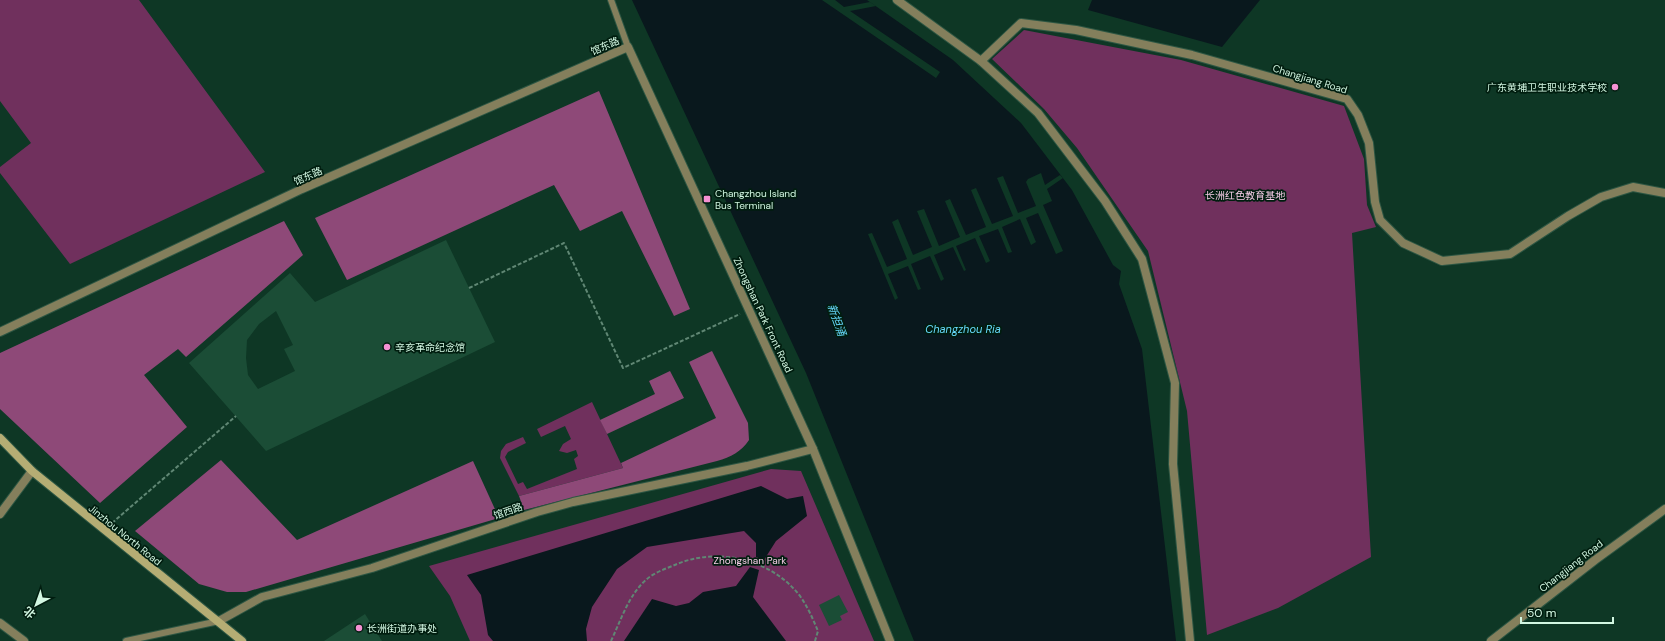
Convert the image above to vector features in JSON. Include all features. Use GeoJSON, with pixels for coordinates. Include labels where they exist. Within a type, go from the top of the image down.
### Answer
{"type":"FeatureCollection","features":[{"type":"Feature","properties":{"kind":"main road","name":"Jinzhou North Road"},"geometry":{"type":"LineString","coordinates":[[0,438],[32,471],[242,641]]}},
{"type":"Feature","properties":{"kind":"street"},"geometry":{"type":"LineString","coordinates":[[897,0],[981,61],[1038,113],[1105,201],[1142,259],[1175,383],[1173,464],[1190,641]]}},
{"type":"Feature","properties":{"kind":"street","name":"Changjiang Road"},"geometry":{"type":"LineString","coordinates":[[981,61],[1021,23],[1076,30],[1192,55],[1347,99],[1358,116],[1369,143],[1374,202],[1380,220],[1402,243],[1442,261],[1510,254],[1568,216],[1601,197],[1633,188],[1665,193]]}},
{"type":"Feature","properties":{"kind":"street","name":"Zhongshan Park Front Road"},"geometry":{"type":"LineString","coordinates":[[628,46],[813,449],[890,641]]}},
{"type":"Feature","properties":{"kind":"street","name":"馆东路"},"geometry":{"type":"LineString","coordinates":[[0,332],[302,189],[628,46]]}},
{"type":"Feature","properties":{"kind":"street","name":"馆西路"},"geometry":{"type":"LineString","coordinates":[[219,621],[246,605],[268,596],[372,568],[537,512],[573,502],[747,466],[813,449]]}},
{"type":"Feature","properties":{"kind":"street"},"geometry":{"type":"LineString","coordinates":[[0,514],[32,471]]}},
{"type":"Feature","properties":{"kind":"street","name":"Changjiang Road"},"geometry":{"type":"LineString","coordinates":[[1492,641],[1595,560],[1665,509]]}},
{"type":"Feature","properties":{"kind":"street"},"geometry":{"type":"LineString","coordinates":[[0,623],[24,641]]}},
{"type":"Feature","properties":{"kind":"lane","name":"Zhongshan Park Front Road"},"geometry":{"type":"LineString","coordinates":[[611,0],[628,46]]}},
{"type":"Feature","properties":{"kind":"lane"},"geometry":{"type":"LineString","coordinates":[[126,641],[219,621]]}},
{"type":"Feature","properties":{"kind":"path"},"geometry":{"type":"LineString","coordinates":[[469,288],[564,243],[623,368],[750,309]]}},
{"type":"Feature","properties":{"kind":"path"},"geometry":{"type":"LineString","coordinates":[[103,530],[236,416]]}},
{"type":"Feature","properties":{"kind":"path"},"geometry":{"type":"LineString","coordinates":[[611,641],[631,598],[648,578],[692,558],[720,556],[751,562],[763,567],[772,571],[795,589],[811,615],[818,631],[815,641]]}},
{"type":"Feature","properties":{"kind":"green space"},"geometry":{"type":"Polygon","coordinates":[[[0,0],[139,0],[265,172],[70,264],[0,173],[0,167],[31,143],[0,101],[0,0]]]}},
{"type":"Feature","properties":{"kind":"green space","name":"长洲红色教育基地"},"geometry":{"type":"Polygon","coordinates":[[[1024,30],[1181,60],[1344,106],[1364,159],[1367,205],[1376,227],[1352,233],[1371,557],[1278,608],[1207,635],[1187,411],[1148,251],[1077,148],[1044,109],[992,59],[1024,30]]]}},
{"type":"Feature","properties":{"kind":"green space"},"geometry":{"type":"Polygon","coordinates":[[[592,402],[623,468],[519,496],[500,458],[501,451],[506,444],[523,437],[526,443],[508,452],[505,457],[518,484],[523,482],[527,489],[577,469],[574,459],[578,456],[576,450],[567,453],[559,451],[563,444],[571,439],[565,426],[541,437],[537,429],[592,402]]]}},
{"type":"Feature","properties":{"kind":"green space","name":"Zhongshan Park"},"geometry":{"type":"Polygon","coordinates":[[[771,469],[801,471],[874,641],[470,641],[450,596],[429,566],[771,469]]]}},
{"type":"Feature","properties":{"kind":"shaded area"},"geometry":{"type":"Polygon","coordinates":[[[599,91],[690,309],[674,316],[622,211],[580,231],[554,185],[347,280],[315,218],[599,91]]]}},
{"type":"Feature","properties":{"kind":"shaded area"},"geometry":{"type":"Polygon","coordinates":[[[284,221],[303,255],[186,357],[178,349],[144,375],[187,427],[100,503],[0,409],[0,353],[284,221]]]}},
{"type":"Feature","properties":{"kind":"shaded area"},"geometry":{"type":"Polygon","coordinates":[[[712,351],[748,423],[749,440],[739,451],[727,458],[717,461],[524,510],[519,496],[623,468],[621,463],[716,418],[689,362],[712,351]]]}},
{"type":"Feature","properties":{"kind":"shaded area"},"geometry":{"type":"Polygon","coordinates":[[[670,371],[684,398],[607,434],[600,420],[655,394],[649,381],[670,371]]]}},
{"type":"Feature","properties":{"kind":"shaded area"},"geometry":{"type":"Polygon","coordinates":[[[221,460],[297,540],[473,461],[499,518],[246,592],[227,592],[199,584],[135,531],[221,460]]]}},
{"type":"Feature","properties":{"kind":"water","name":"Changzhou Ria"},"geometry":{"type":"Polygon","coordinates":[[[632,0],[867,0],[953,60],[1021,123],[1072,190],[1113,265],[1121,271],[1119,284],[1142,349],[1176,641],[914,641],[806,373],[632,0]]]}},
{"type":"Feature","properties":{"kind":"water"},"geometry":{"type":"Polygon","coordinates":[[[1092,0],[1260,0],[1222,47],[1088,10],[1092,0]]]}},
{"type":"Feature","properties":{"kind":"water"},"geometry":{"type":"Polygon","coordinates":[[[761,486],[787,499],[803,496],[807,516],[776,541],[764,560],[756,557],[756,543],[744,531],[647,547],[617,569],[592,607],[586,629],[587,641],[493,641],[488,635],[481,595],[467,575],[761,486]]]}},
{"type":"Feature","properties":{"kind":"water"},"geometry":{"type":"Polygon","coordinates":[[[750,567],[759,570],[753,597],[786,641],[624,641],[652,599],[676,606],[689,603],[703,592],[736,586],[750,567]]]}},
{"type":"Feature","properties":{"kind":"pier"},"geometry":{"type":"Polygon","coordinates":[[[822,0],[835,0],[844,7],[870,2],[876,6],[850,11],[940,72],[936,78],[822,0]]]}},
{"type":"Feature","properties":{"kind":"pier"},"geometry":{"type":"Polygon","coordinates":[[[1041,173],[1045,185],[1060,175],[1063,178],[1047,189],[1052,201],[1043,205],[1063,251],[1056,254],[1038,213],[1026,218],[1036,242],[1031,245],[1020,219],[1002,227],[1012,252],[1008,253],[998,229],[979,236],[990,261],[986,263],[975,238],[956,246],[966,270],[964,271],[953,247],[934,255],[944,279],[941,281],[930,256],[911,264],[921,289],[918,290],[908,266],[888,274],[898,298],[895,300],[868,234],[872,233],[887,267],[907,259],[892,222],[898,219],[913,255],[932,247],[917,211],[924,209],[939,246],[960,237],[945,201],[950,199],[966,235],[986,227],[971,190],[976,188],[992,224],[1013,216],[997,178],[1003,176],[1018,213],[1036,206],[1026,182],[1028,179],[1041,173]]]}},
{"type":"Feature","properties":{"kind":"building","name":"辛亥革命纪念馆"},"geometry":{"type":"Polygon","coordinates":[[[446,240],[495,342],[266,451],[189,363],[290,273],[315,302],[446,240]],[[276,311],[259,324],[247,340],[246,358],[248,375],[258,389],[295,371],[284,349],[293,345],[276,311]]]}},
{"type":"Feature","properties":{"kind":"building"},"geometry":{"type":"Polygon","coordinates":[[[839,595],[848,612],[840,616],[842,620],[829,626],[819,605],[839,595]]]}},
{"type":"Feature","properties":{"kind":"building","name":"长洲街道办事处"},"geometry":{"type":"Polygon","coordinates":[[[365,614],[382,641],[324,641],[365,614]]]}},
{"type":"Feature","properties":{"kind":"place","name":"广东黄埔卫生职业技术学校"},"geometry":{"type":"Point","coordinates":[1615,87]}},
{"type":"Feature","properties":{"kind":"place","name":"Changzhou Island Bus Terminal"},"geometry":{"type":"Point","coordinates":[707,199]}},
{"type":"Feature","properties":{"kind":"place","name":"辛亥革命纪念馆"},"geometry":{"type":"Point","coordinates":[387,347]}},
{"type":"Feature","properties":{"kind":"place","name":"长洲街道办事处"},"geometry":{"type":"Point","coordinates":[359,628]}},
{"type":"Feature","properties":{"kind":"water label","name":"新担涌"},"geometry":{"type":"Point","coordinates":[837,320]}}]}
